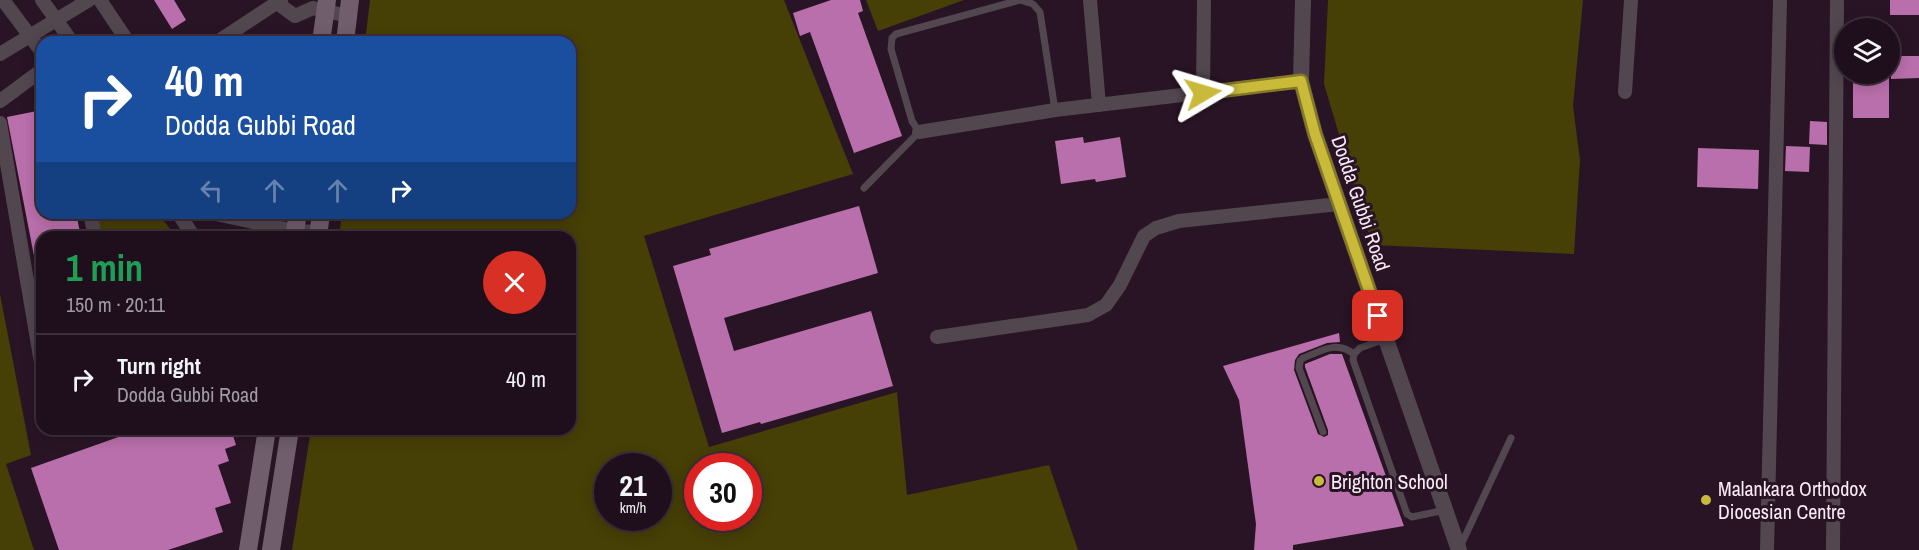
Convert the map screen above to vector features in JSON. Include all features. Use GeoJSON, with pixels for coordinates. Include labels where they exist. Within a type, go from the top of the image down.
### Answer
{"type":"FeatureCollection","features":[{"type":"Feature","properties":{"kind":"main road"},"geometry":{"type":"LineString","coordinates":[[318,5],[321,36]]}},
{"type":"Feature","properties":{"kind":"main road"},"geometry":{"type":"LineString","coordinates":[[346,36],[349,8]]}},
{"type":"Feature","properties":{"kind":"main road"},"geometry":{"type":"LineString","coordinates":[[248,550],[266,435]]}},
{"type":"Feature","properties":{"kind":"main road"},"geometry":{"type":"LineString","coordinates":[[271,550],[289,435]]}},
{"type":"Feature","properties":{"kind":"street"},"geometry":{"type":"LineString","coordinates":[[3,0],[36,43]]}},
{"type":"Feature","properties":{"kind":"street"},"geometry":{"type":"LineString","coordinates":[[42,0],[67,36]]}},
{"type":"Feature","properties":{"kind":"street"},"geometry":{"type":"LineString","coordinates":[[0,54],[88,0]]}},
{"type":"Feature","properties":{"kind":"street"},"geometry":{"type":"LineString","coordinates":[[100,0],[124,36]]}},
{"type":"Feature","properties":{"kind":"street"},"geometry":{"type":"LineString","coordinates":[[1090,0],[1099,105]]}},
{"type":"Feature","properties":{"kind":"street"},"geometry":{"type":"LineString","coordinates":[[1203,93],[1204,0]]}},
{"type":"Feature","properties":{"kind":"street","name":"Dodda Gubbi Road"},"geometry":{"type":"LineString","coordinates":[[1304,0],[1301,81],[1315,134],[1457,550]]}},
{"type":"Feature","properties":{"kind":"street"},"geometry":{"type":"LineString","coordinates":[[1625,92],[1631,0]]}},
{"type":"Feature","properties":{"kind":"street"},"geometry":{"type":"LineString","coordinates":[[1767,550],[1780,0]]}},
{"type":"Feature","properties":{"kind":"street"},"geometry":{"type":"LineString","coordinates":[[1833,550],[1837,0]]}},
{"type":"Feature","properties":{"kind":"street"},"geometry":{"type":"LineString","coordinates":[[226,36],[279,1],[295,16],[318,5],[349,8]]}},
{"type":"Feature","properties":{"kind":"street"},"geometry":{"type":"LineString","coordinates":[[0,102],[36,75]]}},
{"type":"Feature","properties":{"kind":"street"},"geometry":{"type":"LineString","coordinates":[[919,132],[1099,105],[1301,81]]}},
{"type":"Feature","properties":{"kind":"street"},"geometry":{"type":"LineString","coordinates":[[0,123],[36,334]]}},
{"type":"Feature","properties":{"kind":"street"},"geometry":{"type":"LineString","coordinates":[[937,337],[1088,315],[1106,305],[1120,285],[1144,236],[1156,228],[1179,221],[1339,204]]}},
{"type":"Feature","properties":{"kind":"street"},"geometry":{"type":"LineString","coordinates":[[247,219],[296,227]]}},
{"type":"Feature","properties":{"kind":"lane"},"geometry":{"type":"LineString","coordinates":[[864,188],[919,132],[912,121],[891,49],[892,38],[896,34],[1020,0],[1033,4],[1040,12],[1055,111]]}},
{"type":"Feature","properties":{"kind":"lane"},"geometry":{"type":"LineString","coordinates":[[1386,339],[1360,348],[1354,354],[1353,360],[1407,514],[1412,517],[1445,510]]}},
{"type":"Feature","properties":{"kind":"lane"},"geometry":{"type":"LineString","coordinates":[[1323,432],[1299,368],[1300,361],[1336,346],[1345,347],[1354,354]]}},
{"type":"Feature","properties":{"kind":"lane"},"geometry":{"type":"LineString","coordinates":[[1457,550],[1511,438]]}},
{"type":"Feature","properties":{"kind":"shaded area"},"geometry":{"type":"Polygon","coordinates":[[[370,0],[784,0],[853,174],[644,236],[709,447],[897,392],[907,495],[1049,465],[1078,550],[292,550],[310,435],[576,435],[576,231],[340,231],[341,219],[576,219],[576,36],[366,36],[370,0]]]}},
{"type":"Feature","properties":{"kind":"shaded area"},"geometry":{"type":"Polygon","coordinates":[[[866,0],[964,0],[878,31],[866,0]]]}},
{"type":"Feature","properties":{"kind":"shaded area"},"geometry":{"type":"Polygon","coordinates":[[[1328,0],[1583,0],[1573,106],[1580,160],[1574,254],[1372,245],[1324,84],[1328,0]]]}},
{"type":"Feature","properties":{"kind":"shaded area"},"geometry":{"type":"Polygon","coordinates":[[[96,219],[162,219],[172,231],[98,231],[96,219]]]}},
{"type":"Feature","properties":{"kind":"shaded area"},"geometry":{"type":"Polygon","coordinates":[[[0,294],[31,455],[6,464],[34,550],[0,550],[0,294]]]}},
{"type":"Feature","properties":{"kind":"building"},"geometry":{"type":"Polygon","coordinates":[[[154,0],[174,0],[186,20],[172,29],[154,0]]]}},
{"type":"Feature","properties":{"kind":"building"},"geometry":{"type":"Polygon","coordinates":[[[831,0],[860,0],[863,11],[858,13],[902,136],[854,153],[810,32],[800,36],[793,13],[831,0]]]}},
{"type":"Feature","properties":{"kind":"building"},"geometry":{"type":"Polygon","coordinates":[[[1890,0],[1919,0],[1919,15],[1890,15],[1890,0]]]}},
{"type":"Feature","properties":{"kind":"building"},"geometry":{"type":"Polygon","coordinates":[[[1900,56],[1919,56],[1919,78],[1900,79],[1900,56]]]}},
{"type":"Feature","properties":{"kind":"building"},"geometry":{"type":"Polygon","coordinates":[[[1853,84],[1889,84],[1889,118],[1853,118],[1853,84]]]}},
{"type":"Feature","properties":{"kind":"building"},"geometry":{"type":"Polygon","coordinates":[[[36,111],[36,219],[77,219],[80,231],[36,231],[36,266],[7,117],[36,111]]]}},
{"type":"Feature","properties":{"kind":"building"},"geometry":{"type":"Polygon","coordinates":[[[1810,121],[1827,122],[1827,145],[1809,144],[1810,121]]]}},
{"type":"Feature","properties":{"kind":"building"},"geometry":{"type":"Polygon","coordinates":[[[1083,137],[1084,143],[1120,137],[1126,177],[1061,184],[1055,141],[1083,137]]]}},
{"type":"Feature","properties":{"kind":"building"},"geometry":{"type":"Polygon","coordinates":[[[1786,146],[1810,147],[1809,172],[1785,171],[1786,146]]]}},
{"type":"Feature","properties":{"kind":"building"},"geometry":{"type":"Polygon","coordinates":[[[1698,148],[1759,150],[1758,189],[1697,187],[1698,148]]]}},
{"type":"Feature","properties":{"kind":"building"},"geometry":{"type":"Polygon","coordinates":[[[859,206],[878,273],[724,318],[734,351],[871,311],[893,386],[722,433],[673,266],[711,255],[709,249],[859,206]]]}},
{"type":"Feature","properties":{"kind":"building","name":"Brighton School"},"geometry":{"type":"Polygon","coordinates":[[[1339,333],[1340,342],[1327,343],[1299,354],[1295,360],[1294,370],[1318,434],[1324,437],[1328,435],[1328,430],[1305,364],[1330,354],[1342,354],[1404,526],[1293,545],[1293,550],[1254,550],[1256,524],[1239,400],[1223,366],[1339,333]]]}},
{"type":"Feature","properties":{"kind":"building"},"geometry":{"type":"Polygon","coordinates":[[[124,435],[233,435],[236,445],[225,449],[229,461],[218,465],[231,503],[215,508],[223,532],[168,550],[59,550],[31,468],[124,435]]]}},
{"type":"Feature","properties":{"kind":"place","name":"Brighton School"},"geometry":{"type":"Point","coordinates":[1319,481]}},
{"type":"Feature","properties":{"kind":"place","name":"Malankara Orthodox Diocesian Centre"},"geometry":{"type":"Point","coordinates":[1706,500]}},
{"type":"Feature","properties":{"kind":"route"},"geometry":{"type":"LineString","coordinates":[[1203,93],[1301,81],[1315,134],[1378,316]]}}]}
